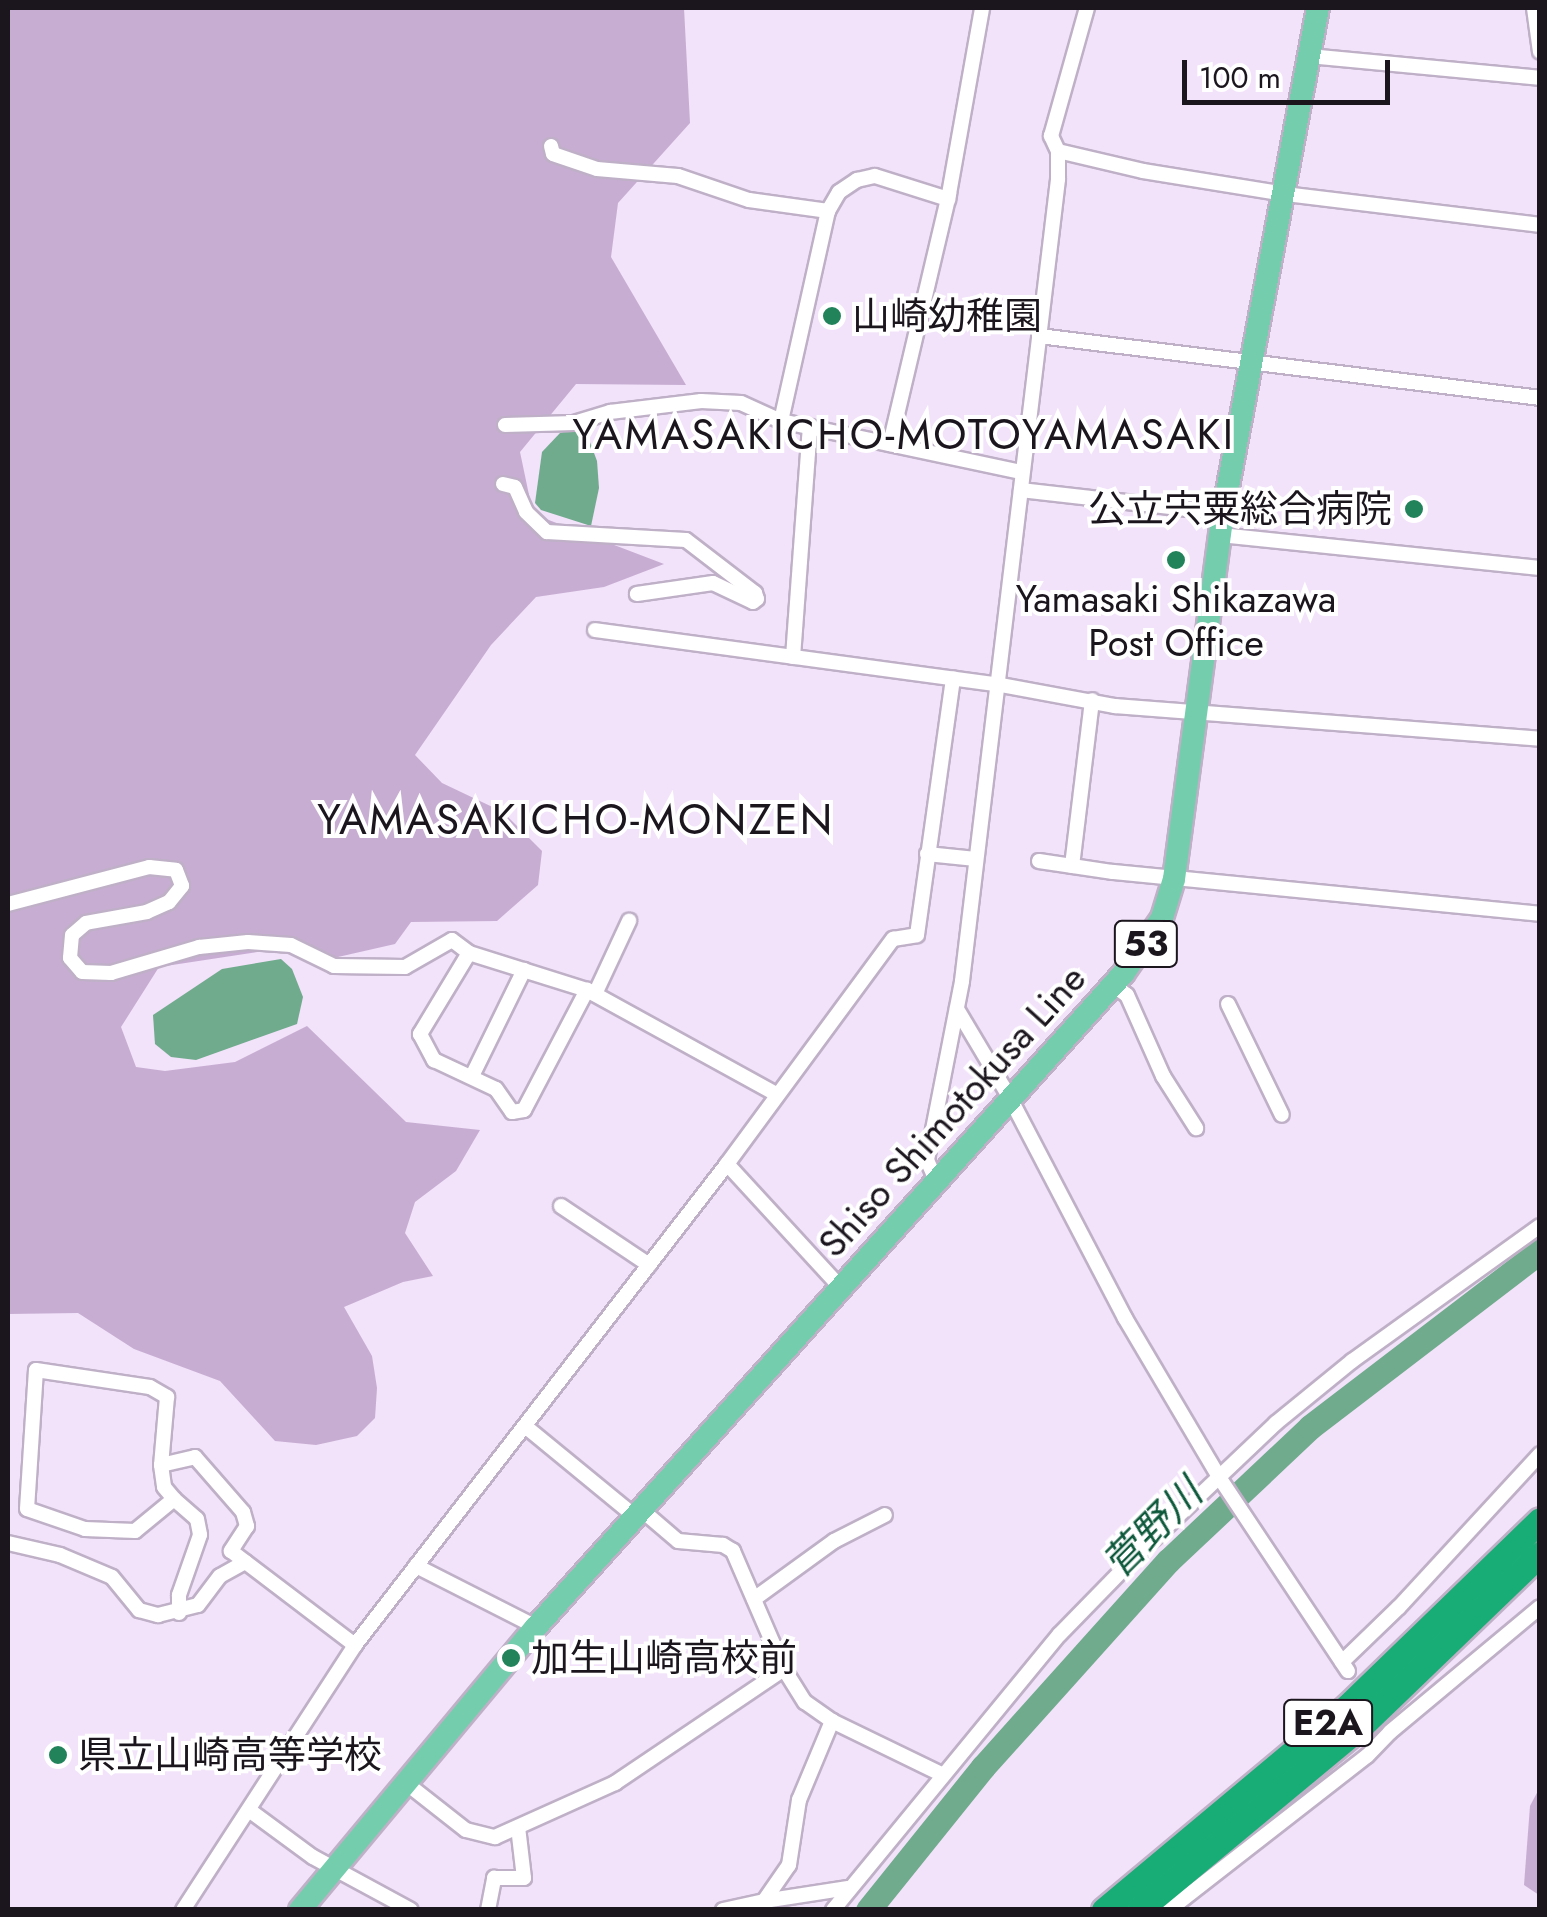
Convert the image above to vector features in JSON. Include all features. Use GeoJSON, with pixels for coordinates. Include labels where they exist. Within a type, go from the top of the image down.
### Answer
{"type":"FeatureCollection","features":[{"type":"Feature","properties":{"kind":"highway","name":"E2A"},"geometry":{"type":"LineString","coordinates":[[1104,1910],[1348,1706],[1540,1520]]}},
{"type":"Feature","properties":{"kind":"highway","name":"E2A"},"geometry":{"type":"LineString","coordinates":[[1139,1910],[1362,1725],[1540,1554]]}},
{"type":"Feature","properties":{"kind":"main road","name":"Shiso Shimotokusa Line"},"geometry":{"type":"LineString","coordinates":[[300,1910],[536,1627],[1113,985],[1152,936],[1174,879],[1222,524],[1318,8]]}},
{"type":"Feature","properties":{"kind":"street"},"geometry":{"type":"LineString","coordinates":[[890,444],[948,199],[982,8]]}},
{"type":"Feature","properties":{"kind":"street"},"geometry":{"type":"LineString","coordinates":[[936,1178],[927,1160],[957,1009],[1021,490],[1058,151],[1052,136],[1087,8]]}},
{"type":"Feature","properties":{"kind":"street"},"geometry":{"type":"LineString","coordinates":[[1534,8],[1540,52]]}},
{"type":"Feature","properties":{"kind":"street"},"geometry":{"type":"LineString","coordinates":[[1308,56],[1540,78]]}},
{"type":"Feature","properties":{"kind":"street"},"geometry":{"type":"LineString","coordinates":[[551,146],[553,154],[597,169],[678,176],[749,200],[828,211]]}},
{"type":"Feature","properties":{"kind":"street"},"geometry":{"type":"LineString","coordinates":[[1058,151],[1143,171],[1285,194],[1540,224]]}},
{"type":"Feature","properties":{"kind":"street"},"geometry":{"type":"LineString","coordinates":[[781,422],[828,211],[839,192],[858,180],[875,176],[948,199]]}},
{"type":"Feature","properties":{"kind":"street"},"geometry":{"type":"LineString","coordinates":[[1039,336],[1250,366],[1540,398]]}},
{"type":"Feature","properties":{"kind":"street"},"geometry":{"type":"LineString","coordinates":[[504,424],[574,422],[610,412],[701,401],[740,404],[781,422],[1021,472]]}},
{"type":"Feature","properties":{"kind":"street"},"geometry":{"type":"LineString","coordinates":[[794,657],[810,428]]}},
{"type":"Feature","properties":{"kind":"street"},"geometry":{"type":"LineString","coordinates":[[503,484],[515,487],[526,512],[547,532],[686,540],[755,593],[757,599],[753,602],[713,582],[637,594]]}},
{"type":"Feature","properties":{"kind":"street"},"geometry":{"type":"LineString","coordinates":[[1021,490],[1222,524],[1540,568]]}},
{"type":"Feature","properties":{"kind":"street"},"geometry":{"type":"LineString","coordinates":[[595,630],[995,684],[1116,706],[1197,709],[1540,739]]}},
{"type":"Feature","properties":{"kind":"street"},"geometry":{"type":"LineString","coordinates":[[183,1910],[355,1645],[727,1164],[893,939],[917,935],[952,679]]}},
{"type":"Feature","properties":{"kind":"street"},"geometry":{"type":"LineString","coordinates":[[1072,866],[1092,700]]}},
{"type":"Feature","properties":{"kind":"street"},"geometry":{"type":"LineString","coordinates":[[928,854],[976,858]]}},
{"type":"Feature","properties":{"kind":"street"},"geometry":{"type":"LineString","coordinates":[[1039,861],[1174,879],[1540,914]]}},
{"type":"Feature","properties":{"kind":"street"},"geometry":{"type":"LineString","coordinates":[[8,904],[149,867],[176,870],[182,886],[168,902],[147,912],[86,922],[72,935],[70,958],[82,972],[110,973],[198,948],[248,942],[291,944],[334,966],[404,967],[452,940],[468,953],[591,992],[776,1094]]}},
{"type":"Feature","properties":{"kind":"street"},"geometry":{"type":"LineString","coordinates":[[468,953],[420,1034],[434,1060],[472,1074],[496,1089],[512,1112],[524,1110],[629,920]]}},
{"type":"Feature","properties":{"kind":"street"},"geometry":{"type":"LineString","coordinates":[[472,1074],[524,970]]}},
{"type":"Feature","properties":{"kind":"street"},"geometry":{"type":"LineString","coordinates":[[1113,985],[1127,995],[1163,1076],[1196,1128]]}},
{"type":"Feature","properties":{"kind":"street"},"geometry":{"type":"LineString","coordinates":[[1228,1004],[1282,1114]]}},
{"type":"Feature","properties":{"kind":"street"},"geometry":{"type":"LineString","coordinates":[[957,1009],[1010,1098],[1125,1318],[1220,1477],[1345,1666],[1540,1454]]}},
{"type":"Feature","properties":{"kind":"street"},"geometry":{"type":"LineString","coordinates":[[727,1164],[839,1286]]}},
{"type":"Feature","properties":{"kind":"street"},"geometry":{"type":"LineString","coordinates":[[561,1206],[649,1265]]}},
{"type":"Feature","properties":{"kind":"street"},"geometry":{"type":"LineString","coordinates":[[833,1910],[1060,1634],[1220,1477],[1276,1423],[1352,1361],[1540,1226]]}},
{"type":"Feature","properties":{"kind":"street"},"geometry":{"type":"LineString","coordinates":[[174,1500],[135,1531],[85,1530],[28,1509],[36,1370],[150,1387],[167,1397],[161,1464],[164,1487],[197,1519],[200,1535],[179,1595],[179,1613]]}},
{"type":"Feature","properties":{"kind":"street"},"geometry":{"type":"LineString","coordinates":[[524,1426],[678,1541],[723,1545],[733,1551],[784,1669],[805,1702],[832,1722],[941,1774]]}},
{"type":"Feature","properties":{"kind":"street"},"geometry":{"type":"LineString","coordinates":[[161,1464],[195,1456],[243,1512],[247,1526],[231,1551],[355,1645]]}},
{"type":"Feature","properties":{"kind":"street"},"geometry":{"type":"LineString","coordinates":[[754,1598],[834,1541],[885,1515]]}},
{"type":"Feature","properties":{"kind":"street"},"geometry":{"type":"LineString","coordinates":[[8,1543],[60,1555],[112,1577],[139,1610],[179,1613],[198,1605],[220,1576],[244,1562]]}},
{"type":"Feature","properties":{"kind":"street"},"geometry":{"type":"LineString","coordinates":[[416,1566],[536,1627]]}},
{"type":"Feature","properties":{"kind":"street"},"geometry":{"type":"LineString","coordinates":[[1170,1910],[1367,1756],[1387,1726],[1540,1607]]}},
{"type":"Feature","properties":{"kind":"street"},"geometry":{"type":"LineString","coordinates":[[406,1783],[466,1830],[496,1837],[615,1783],[784,1669]]}},
{"type":"Feature","properties":{"kind":"street"},"geometry":{"type":"LineString","coordinates":[[764,1901],[789,1865],[799,1800],[832,1722]]}},
{"type":"Feature","properties":{"kind":"street"},"geometry":{"type":"LineString","coordinates":[[249,1810],[334,1869],[411,1910]]}},
{"type":"Feature","properties":{"kind":"street"},"geometry":{"type":"LineString","coordinates":[[488,1910],[494,1878],[524,1878],[518,1827]]}},
{"type":"Feature","properties":{"kind":"street"},"geometry":{"type":"LineString","coordinates":[[723,1910],[848,1888]]}},
{"type":"Feature","properties":{"kind":"shaded area"},"geometry":{"type":"Polygon","coordinates":[[[8,8],[684,8],[690,123],[618,203],[611,257],[686,385],[576,384],[520,452],[533,514],[664,564],[604,587],[536,597],[491,645],[415,755],[442,783],[503,812],[542,851],[538,885],[497,921],[411,922],[395,944],[316,962],[303,945],[159,967],[121,1027],[136,1067],[165,1071],[235,1062],[307,1026],[406,1122],[480,1130],[456,1171],[415,1202],[405,1233],[433,1276],[403,1282],[344,1307],[372,1356],[377,1388],[375,1418],[357,1436],[316,1445],[275,1441],[220,1381],[134,1349],[78,1313],[8,1314],[8,8]]]}},
{"type":"Feature","properties":{"kind":"shaded area"},"geometry":{"type":"Polygon","coordinates":[[[584,426],[597,461],[599,488],[591,526],[541,510],[535,503],[542,452],[560,433],[584,426]]]}},
{"type":"Feature","properties":{"kind":"shaded area"},"geometry":{"type":"Polygon","coordinates":[[[281,959],[292,969],[303,997],[297,1024],[196,1060],[171,1057],[155,1044],[153,1015],[222,969],[281,959]]]}},
{"type":"Feature","properties":{"kind":"shaded area"},"geometry":{"type":"Polygon","coordinates":[[[1539,1789],[1540,1895],[1524,1885],[1530,1806],[1539,1789]]]}},
{"type":"Feature","properties":{"kind":"waterway","name":"菅野川"},"geometry":{"type":"LineString","coordinates":[[868,1910],[983,1767],[1168,1561],[1310,1427],[1540,1251]]}},
{"type":"Feature","properties":{"kind":"place","name":"山崎幼稚園"},"geometry":{"type":"Point","coordinates":[832,316]}},
{"type":"Feature","properties":{"kind":"place","name":"公立宍粟総合病院"},"geometry":{"type":"Point","coordinates":[1414,509]}},
{"type":"Feature","properties":{"kind":"place","name":"Yamasaki Shikazawa Post Office"},"geometry":{"type":"Point","coordinates":[1176,560]}},
{"type":"Feature","properties":{"kind":"place","name":"加生山崎高校前"},"geometry":{"type":"Point","coordinates":[511,1658]}},
{"type":"Feature","properties":{"kind":"place","name":"県立山崎高等学校"},"geometry":{"type":"Point","coordinates":[58,1755]}},
{"type":"Feature","properties":{"kind":"district","name":"YAMASAKICHO-MOTOYAMASAKI"},"geometry":{"type":"Point","coordinates":[904,435]}},
{"type":"Feature","properties":{"kind":"district","name":"YAMASAKICHO-MONZEN"},"geometry":{"type":"Point","coordinates":[576,820]}}]}
